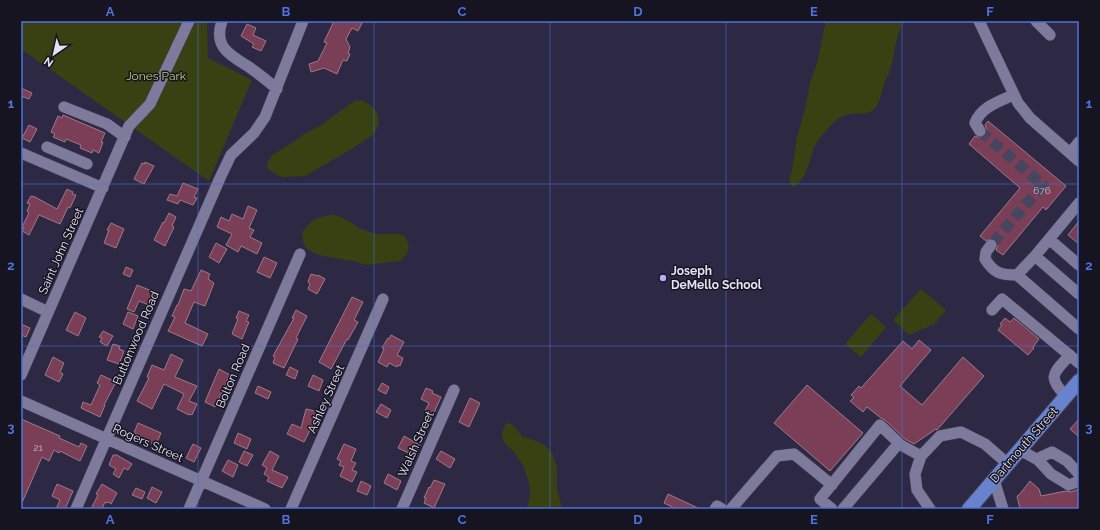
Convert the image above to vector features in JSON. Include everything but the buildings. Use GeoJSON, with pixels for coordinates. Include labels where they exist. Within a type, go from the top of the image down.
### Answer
{"type":"FeatureCollection","features":[{"type":"Feature","properties":{"kind":"main road","name":"Dartmouth Street"},"geometry":{"type":"LineString","coordinates":[[969,509],[1074,391]]}},
{"type":"Feature","properties":{"kind":"street","name":"Saint John Street"},"geometry":{"type":"LineString","coordinates":[[21,375],[130,126],[150,104],[189,21]]}},
{"type":"Feature","properties":{"kind":"street"},"geometry":{"type":"LineString","coordinates":[[222,21],[219,34],[221,44],[224,49],[231,57],[277,88]]}},
{"type":"Feature","properties":{"kind":"street","name":"Buttonwood Road"},"geometry":{"type":"LineString","coordinates":[[76,509],[220,178],[231,155],[258,128],[267,112],[303,21]]}},
{"type":"Feature","properties":{"kind":"street"},"geometry":{"type":"LineString","coordinates":[[979,21],[1018,103],[1030,118],[1079,161]]}},
{"type":"Feature","properties":{"kind":"street"},"geometry":{"type":"LineString","coordinates":[[1036,21],[1050,35]]}},
{"type":"Feature","properties":{"kind":"street"},"geometry":{"type":"LineString","coordinates":[[980,131],[975,123],[977,116],[986,108],[1013,95]]}},
{"type":"Feature","properties":{"kind":"street"},"geometry":{"type":"LineString","coordinates":[[64,106],[107,124],[125,137]]}},
{"type":"Feature","properties":{"kind":"street"},"geometry":{"type":"LineString","coordinates":[[1070,153],[1079,142]]}},
{"type":"Feature","properties":{"kind":"street"},"geometry":{"type":"LineString","coordinates":[[47,147],[87,164]]}},
{"type":"Feature","properties":{"kind":"street"},"geometry":{"type":"LineString","coordinates":[[21,153],[102,188]]}},
{"type":"Feature","properties":{"kind":"street"},"geometry":{"type":"LineString","coordinates":[[62,170],[68,156]]}},
{"type":"Feature","properties":{"kind":"street"},"geometry":{"type":"LineString","coordinates":[[1017,275],[1035,256],[1079,203]]}},
{"type":"Feature","properties":{"kind":"street"},"geometry":{"type":"LineString","coordinates":[[1049,239],[1079,265]]}},
{"type":"Feature","properties":{"kind":"street"},"geometry":{"type":"LineString","coordinates":[[991,245],[986,252],[985,259],[991,268],[1003,275],[1017,275],[1079,329]]}},
{"type":"Feature","properties":{"kind":"street","name":"Bolton Road"},"geometry":{"type":"LineString","coordinates":[[189,509],[300,254]]}},
{"type":"Feature","properties":{"kind":"street"},"geometry":{"type":"LineString","coordinates":[[1035,256],[1079,294]]}},
{"type":"Feature","properties":{"kind":"street","name":"Ashley Street"},"geometry":{"type":"LineString","coordinates":[[291,509],[383,298]]}},
{"type":"Feature","properties":{"kind":"street"},"geometry":{"type":"LineString","coordinates":[[21,299],[48,312]]}},
{"type":"Feature","properties":{"kind":"street"},"geometry":{"type":"LineString","coordinates":[[992,310],[1002,299],[1079,363]]}},
{"type":"Feature","properties":{"kind":"street"},"geometry":{"type":"LineString","coordinates":[[1070,356],[1058,369],[1054,376],[1055,385],[1074,391]]}},
{"type":"Feature","properties":{"kind":"street","name":"Walsh Street"},"geometry":{"type":"LineString","coordinates":[[402,509],[454,390]]}},
{"type":"Feature","properties":{"kind":"street","name":"Rogers Street"},"geometry":{"type":"LineString","coordinates":[[21,401],[265,509]]}},
{"type":"Feature","properties":{"kind":"street"},"geometry":{"type":"LineString","coordinates":[[832,509],[820,499],[880,425],[900,444],[921,456]]}},
{"type":"Feature","properties":{"kind":"street"},"geometry":{"type":"LineString","coordinates":[[930,509],[917,490],[915,474],[921,456],[940,436],[961,432],[985,444],[1008,464]]}},
{"type":"Feature","properties":{"kind":"street"},"geometry":{"type":"LineString","coordinates":[[849,507],[900,444]]}},
{"type":"Feature","properties":{"kind":"street"},"geometry":{"type":"LineString","coordinates":[[1020,450],[1038,460],[1051,474],[1070,485],[1079,481]]}},
{"type":"Feature","properties":{"kind":"street"},"geometry":{"type":"LineString","coordinates":[[1038,460],[1041,456],[1052,452],[1068,461],[1079,474]]}},
{"type":"Feature","properties":{"kind":"street"},"geometry":{"type":"LineString","coordinates":[[731,509],[777,456],[794,454],[832,485]]}},
{"type":"Feature","properties":{"kind":"street"},"geometry":{"type":"LineString","coordinates":[[994,480],[1003,509]]}},
{"type":"Feature","properties":{"kind":"green space","name":"Jones Park"},"geometry":{"type":"Polygon","coordinates":[[[21,21],[207,21],[208,58],[252,80],[209,181],[21,49],[21,21]]]}},
{"type":"Feature","properties":{"kind":"green space"},"geometry":{"type":"Polygon","coordinates":[[[826,21],[904,21],[898,35],[891,66],[877,106],[872,111],[847,115],[834,122],[817,142],[804,176],[801,181],[793,187],[789,181],[797,137],[805,109],[810,83],[817,63],[826,21]]]}},
{"type":"Feature","properties":{"kind":"green space"},"geometry":{"type":"Polygon","coordinates":[[[362,100],[373,107],[378,114],[379,124],[374,134],[352,149],[305,176],[284,177],[277,175],[268,169],[267,163],[272,155],[304,134],[320,126],[354,101],[362,100]]]}},
{"type":"Feature","properties":{"kind":"green space"},"geometry":{"type":"Polygon","coordinates":[[[331,215],[343,218],[359,228],[371,233],[403,235],[408,243],[407,253],[400,261],[366,265],[351,260],[348,261],[319,255],[308,250],[303,241],[302,233],[308,225],[315,220],[331,215]]]}},
{"type":"Feature","properties":{"kind":"green space"},"geometry":{"type":"Polygon","coordinates":[[[921,289],[946,310],[934,324],[909,335],[893,320],[921,289]]]}},
{"type":"Feature","properties":{"kind":"green space"},"geometry":{"type":"Polygon","coordinates":[[[871,314],[886,327],[861,357],[845,344],[871,314]]]}},
{"type":"Feature","properties":{"kind":"green space"},"geometry":{"type":"Polygon","coordinates":[[[506,423],[512,424],[522,436],[543,444],[552,453],[557,467],[557,489],[562,509],[527,509],[530,495],[529,482],[525,470],[516,454],[503,440],[502,434],[506,423]]]}},
{"type":"Feature","properties":{"kind":"tunnel"},"geometry":{"type":"LineString","coordinates":[[980,131],[1043,185],[991,245]]}},
{"type":"Feature","properties":{"kind":"place","name":"Joseph DeMello School"},"geometry":{"type":"Point","coordinates":[663,278]}}]}
